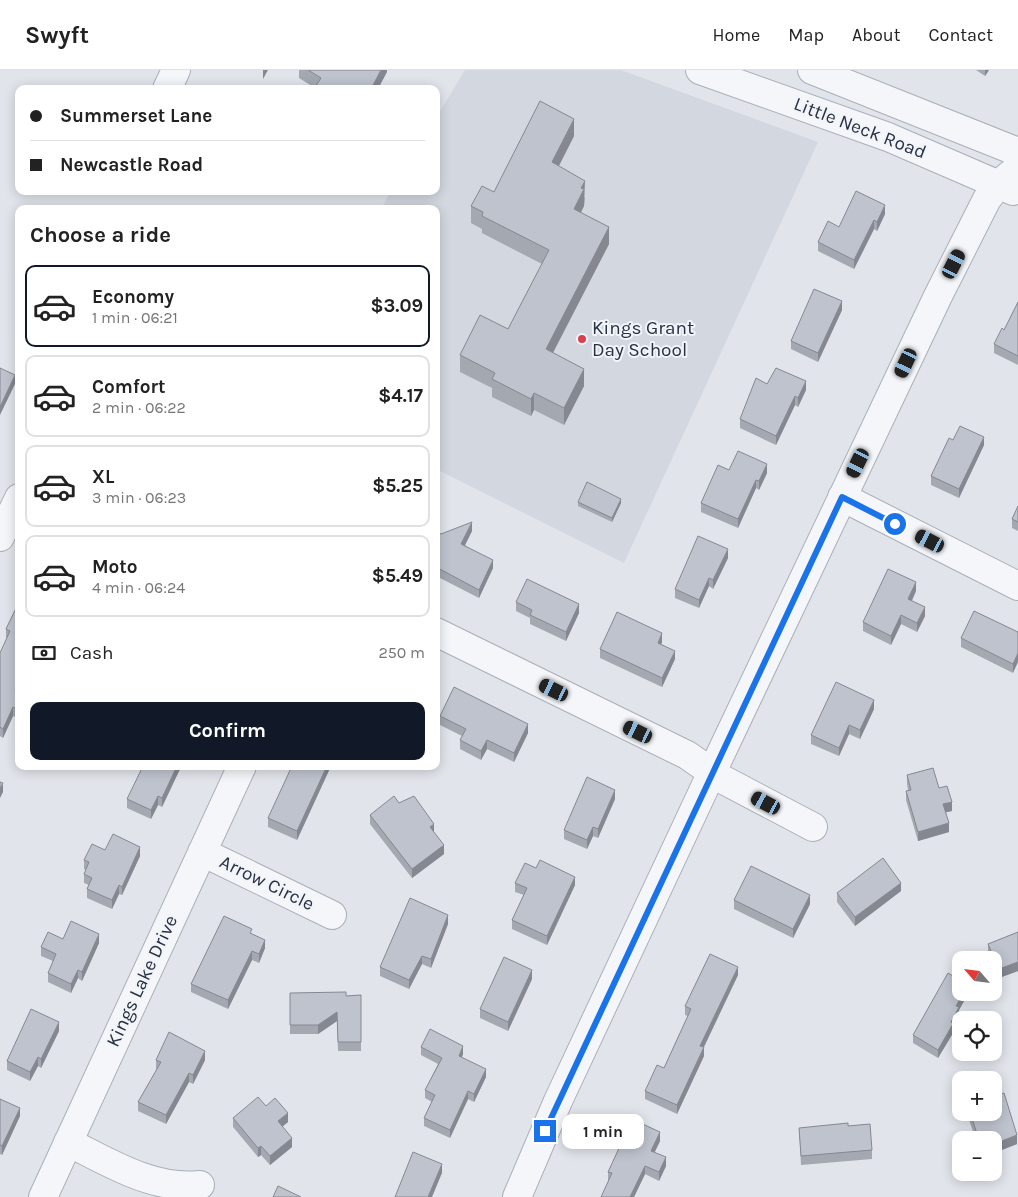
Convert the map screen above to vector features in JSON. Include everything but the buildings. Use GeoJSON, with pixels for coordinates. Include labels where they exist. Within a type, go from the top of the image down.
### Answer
{"type":"FeatureCollection","features":[{"type":"Feature","properties":{"kind":"street"},"geometry":{"type":"LineString","coordinates":[[169,85],[176,70]]}},
{"type":"Feature","properties":{"kind":"street","name":"Little Neck Road"},"geometry":{"type":"LineString","coordinates":[[700,70],[1011,182]]}},
{"type":"Feature","properties":{"kind":"street","name":"Little Neck Road"},"geometry":{"type":"LineString","coordinates":[[812,70],[1018,152]]}},
{"type":"Feature","properties":{"kind":"street"},"geometry":{"type":"LineString","coordinates":[[517,1197],[558,1101],[938,296],[987,199],[1011,182]]}},
{"type":"Feature","properties":{"kind":"street"},"geometry":{"type":"LineString","coordinates":[[842,497],[1018,586]]}},
{"type":"Feature","properties":{"kind":"street"},"geometry":{"type":"LineString","coordinates":[[0,537],[15,506]]}},
{"type":"Feature","properties":{"kind":"street"},"geometry":{"type":"LineString","coordinates":[[440,634],[687,755],[712,772],[813,827]]}},
{"type":"Feature","properties":{"kind":"street","name":"Kings Lake Drive"},"geometry":{"type":"LineString","coordinates":[[43,1197],[240,770]]}},
{"type":"Feature","properties":{"kind":"street","name":"Arrow Circle"},"geometry":{"type":"LineString","coordinates":[[202,852],[332,915]]}},
{"type":"Feature","properties":{"kind":"street"},"geometry":{"type":"LineString","coordinates":[[68,1142],[110,1163],[161,1184],[200,1185]]}},
{"type":"Feature","properties":{"kind":"shaded area","name":"Kings Grant Day School"},"geometry":{"type":"Polygon","coordinates":[[[465,70],[621,70],[818,142],[624,563],[440,471],[440,205],[383,205],[389,195],[440,195],[440,111],[465,70]]]}},
{"type":"Feature","properties":{"kind":"place","name":"Kings Grant Day School"},"geometry":{"type":"Point","coordinates":[582,339]}},
{"type":"Feature","properties":{"kind":"route"},"geometry":{"type":"LineString","coordinates":[[545,1131],[842,497],[895,524]]}}]}
